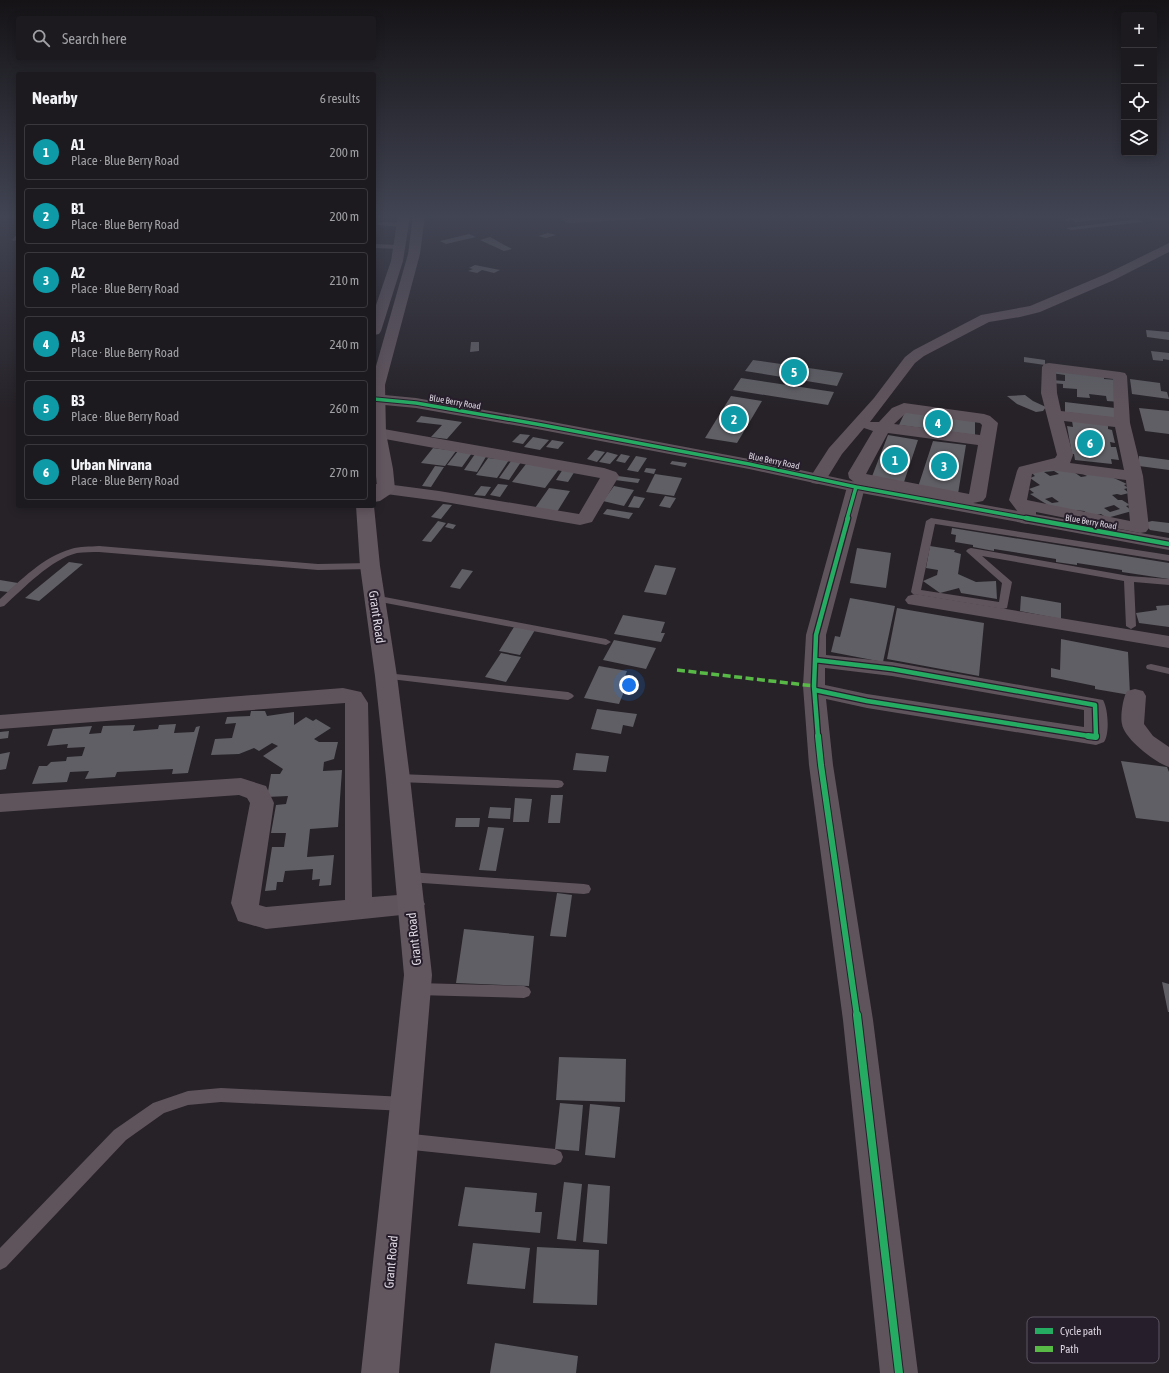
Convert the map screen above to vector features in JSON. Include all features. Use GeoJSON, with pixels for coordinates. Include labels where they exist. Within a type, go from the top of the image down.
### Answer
{"type":"FeatureCollection","features":[{"type":"Feature","properties":{"kind":"main road"},"geometry":{"type":"LineString","coordinates":[[376,325],[391,280]]}},
{"type":"Feature","properties":{"kind":"main road"},"geometry":{"type":"LineString","coordinates":[[376,394],[407,280]]}},
{"type":"Feature","properties":{"kind":"main road"},"geometry":{"type":"LineString","coordinates":[[376,410],[384,469],[378,492]]}},
{"type":"Feature","properties":{"kind":"main road","name":"Grant Road"},"geometry":{"type":"LineString","coordinates":[[365,508],[370,566],[386,676],[398,778],[418,975],[380,1373]]}},
{"type":"Feature","properties":{"kind":"street"},"geometry":{"type":"LineString","coordinates":[[818,479],[835,452],[899,376],[910,360],[919,353],[976,322],[992,317],[1035,309],[1103,280]]}},
{"type":"Feature","properties":{"kind":"street"},"geometry":{"type":"LineString","coordinates":[[1049,367],[1120,376],[1122,423],[1134,476],[1140,528],[1021,513],[1018,500],[1023,475],[1025,472],[1064,460],[1065,455],[1055,415],[1049,392],[1049,367]]}},
{"type":"Feature","properties":{"kind":"street","name":"Blue Berry Road"},"geometry":{"type":"LineString","coordinates":[[376,399],[416,403],[542,425],[749,464],[856,487],[1021,513],[1169,544]]}},
{"type":"Feature","properties":{"kind":"street"},"geometry":{"type":"LineString","coordinates":[[909,408],[986,420],[990,423],[977,497],[968,499],[858,478],[857,473],[883,427],[896,410],[909,408]]}},
{"type":"Feature","properties":{"kind":"street"},"geometry":{"type":"LineString","coordinates":[[1055,415],[1122,423]]}},
{"type":"Feature","properties":{"kind":"street"},"geometry":{"type":"LineString","coordinates":[[859,424],[986,441]]}},
{"type":"Feature","properties":{"kind":"street"},"geometry":{"type":"LineString","coordinates":[[378,433],[604,473],[610,476],[586,518],[580,520],[439,496],[378,492]]}},
{"type":"Feature","properties":{"kind":"street"},"geometry":{"type":"LineString","coordinates":[[1049,464],[1134,476]]}},
{"type":"Feature","properties":{"kind":"street"},"geometry":{"type":"LineString","coordinates":[[856,487],[816,635],[815,690],[821,765],[858,1020],[899,1373]]}},
{"type":"Feature","properties":{"kind":"street"},"geometry":{"type":"LineString","coordinates":[[915,600],[1169,642]]}},
{"type":"Feature","properties":{"kind":"street"},"geometry":{"type":"LineString","coordinates":[[815,660],[892,669],[1095,706],[1096,737],[867,701],[815,690]]}},
{"type":"Feature","properties":{"kind":"street"},"geometry":{"type":"LineString","coordinates":[[0,722],[343,695],[353,697],[357,703],[359,909]]}},
{"type":"Feature","properties":{"kind":"street"},"geometry":{"type":"LineString","coordinates":[[1135,696],[1133,725],[1145,741],[1169,759]]}},
{"type":"Feature","properties":{"kind":"street"},"geometry":{"type":"LineString","coordinates":[[0,803],[241,786],[257,792],[262,803],[245,903],[248,913],[266,918],[411,904]]}},
{"type":"Feature","properties":{"kind":"lane"},"geometry":{"type":"LineString","coordinates":[[1169,558],[931,521],[916,592],[1003,606],[1007,582],[971,550],[1129,579],[1169,582]]}},
{"type":"Feature","properties":{"kind":"lane"},"geometry":{"type":"LineString","coordinates":[[0,604],[51,562],[74,551],[99,549],[318,567],[370,566]]}},
{"type":"Feature","properties":{"kind":"lane"},"geometry":{"type":"LineString","coordinates":[[1129,579],[1132,626]]}},
{"type":"Feature","properties":{"kind":"lane"},"geometry":{"type":"LineString","coordinates":[[374,598],[606,642]]}},
{"type":"Feature","properties":{"kind":"lane"},"geometry":{"type":"LineString","coordinates":[[1151,667],[1169,671]]}},
{"type":"Feature","properties":{"kind":"lane"},"geometry":{"type":"LineString","coordinates":[[386,676],[568,696]]}},
{"type":"Feature","properties":{"kind":"lane"},"geometry":{"type":"LineString","coordinates":[[398,778],[558,784]]}},
{"type":"Feature","properties":{"kind":"lane"},"geometry":{"type":"LineString","coordinates":[[408,877],[584,889]]}},
{"type":"Feature","properties":{"kind":"lane"},"geometry":{"type":"LineString","coordinates":[[416,989],[524,992]]}},
{"type":"Feature","properties":{"kind":"lane"},"geometry":{"type":"LineString","coordinates":[[0,1262],[120,1136],[159,1108],[188,1098],[221,1095],[406,1104]]}},
{"type":"Feature","properties":{"kind":"lane"},"geometry":{"type":"LineString","coordinates":[[402,1141],[555,1157]]}},
{"type":"Feature","properties":{"kind":"building"},"geometry":{"type":"Polygon","coordinates":[[[1146,330],[1169,332],[1169,340],[1147,337],[1146,330]]]}},
{"type":"Feature","properties":{"kind":"building"},"geometry":{"type":"Polygon","coordinates":[[[471,342],[479,342],[479,351],[470,352],[471,342]]]}},
{"type":"Feature","properties":{"kind":"building"},"geometry":{"type":"Polygon","coordinates":[[[1151,351],[1169,353],[1169,360],[1153,360],[1151,351]]]}},
{"type":"Feature","properties":{"kind":"building"},"geometry":{"type":"Polygon","coordinates":[[[1024,357],[1045,360],[1045,365],[1024,362],[1024,357]]]}},
{"type":"Feature","properties":{"kind":"building"},"geometry":{"type":"Polygon","coordinates":[[[753,360],[843,373],[837,386],[745,371],[753,360]]]}},
{"type":"Feature","properties":{"kind":"building"},"geometry":{"type":"Polygon","coordinates":[[[1051,368],[1104,374],[1104,379],[1118,380],[1120,402],[1107,401],[1106,396],[1089,394],[1090,398],[1077,397],[1077,389],[1063,388],[1063,384],[1051,383],[1051,380],[1065,381],[1065,375],[1051,373],[1051,368]]]}},
{"type":"Feature","properties":{"kind":"building"},"geometry":{"type":"Polygon","coordinates":[[[741,378],[834,392],[828,405],[733,390],[741,378]]]}},
{"type":"Feature","properties":{"kind":"building"},"geometry":{"type":"Polygon","coordinates":[[[1130,379],[1160,383],[1161,391],[1167,392],[1169,399],[1132,394],[1130,379]]]}},
{"type":"Feature","properties":{"kind":"building"},"geometry":{"type":"Polygon","coordinates":[[[1025,395],[1033,401],[1046,407],[1043,411],[1036,412],[1017,404],[1007,396],[1025,395]]]}},
{"type":"Feature","properties":{"kind":"building"},"geometry":{"type":"Polygon","coordinates":[[[731,396],[762,401],[737,443],[705,438],[731,396]]]}},
{"type":"Feature","properties":{"kind":"building"},"geometry":{"type":"Polygon","coordinates":[[[1065,402],[1115,408],[1116,418],[1065,412],[1065,402]]]}},
{"type":"Feature","properties":{"kind":"building"},"geometry":{"type":"Polygon","coordinates":[[[1139,408],[1169,411],[1169,434],[1145,431],[1139,408]]]}},
{"type":"Feature","properties":{"kind":"building"},"geometry":{"type":"Polygon","coordinates":[[[905,412],[975,421],[975,435],[899,425],[905,412]]]}},
{"type":"Feature","properties":{"kind":"building"},"geometry":{"type":"Polygon","coordinates":[[[421,416],[462,422],[447,439],[431,437],[442,425],[416,422],[421,416]]]}},
{"type":"Feature","properties":{"kind":"building"},"geometry":{"type":"Polygon","coordinates":[[[1072,421],[1108,425],[1108,429],[1112,430],[1115,443],[1110,442],[1111,447],[1116,447],[1119,460],[1111,459],[1112,464],[1075,460],[1074,454],[1072,454],[1067,426],[1073,427],[1072,421]]]}},
{"type":"Feature","properties":{"kind":"building"},"geometry":{"type":"Polygon","coordinates":[[[520,434],[530,435],[523,444],[512,442],[520,434]]]}},
{"type":"Feature","properties":{"kind":"building"},"geometry":{"type":"Polygon","coordinates":[[[888,435],[918,440],[903,485],[871,479],[888,435]]]}},
{"type":"Feature","properties":{"kind":"building"},"geometry":{"type":"Polygon","coordinates":[[[533,437],[549,440],[540,450],[524,447],[533,437]]]}},
{"type":"Feature","properties":{"kind":"building"},"geometry":{"type":"Polygon","coordinates":[[[552,440],[564,442],[558,449],[546,447],[552,440]]]}},
{"type":"Feature","properties":{"kind":"building"},"geometry":{"type":"Polygon","coordinates":[[[933,441],[966,445],[958,494],[918,487],[933,441]]]}},
{"type":"Feature","properties":{"kind":"building"},"geometry":{"type":"Polygon","coordinates":[[[433,448],[456,451],[445,466],[421,463],[433,448]]]}},
{"type":"Feature","properties":{"kind":"building"},"geometry":{"type":"Polygon","coordinates":[[[595,450],[605,452],[597,462],[587,459],[595,450]]]}},
{"type":"Feature","properties":{"kind":"building"},"geometry":{"type":"Polygon","coordinates":[[[458,451],[472,453],[462,467],[447,465],[458,451]]]}},
{"type":"Feature","properties":{"kind":"building"},"geometry":{"type":"Polygon","coordinates":[[[607,452],[618,455],[610,464],[599,462],[607,452]]]}},
{"type":"Feature","properties":{"kind":"building"},"geometry":{"type":"Polygon","coordinates":[[[475,454],[487,455],[477,472],[464,470],[475,454]]]}},
{"type":"Feature","properties":{"kind":"building"},"geometry":{"type":"Polygon","coordinates":[[[621,454],[630,456],[625,463],[616,461],[621,454]]]}},
{"type":"Feature","properties":{"kind":"building"},"geometry":{"type":"Polygon","coordinates":[[[636,456],[647,458],[638,472],[627,470],[636,456]]]}},
{"type":"Feature","properties":{"kind":"building"},"geometry":{"type":"Polygon","coordinates":[[[1139,456],[1169,460],[1169,470],[1139,466],[1139,456]]]}},
{"type":"Feature","properties":{"kind":"building"},"geometry":{"type":"Polygon","coordinates":[[[488,458],[509,460],[497,478],[476,475],[488,458]]]}},
{"type":"Feature","properties":{"kind":"building"},"geometry":{"type":"Polygon","coordinates":[[[511,461],[521,462],[509,480],[499,478],[511,461]]]}},
{"type":"Feature","properties":{"kind":"building"},"geometry":{"type":"Polygon","coordinates":[[[672,461],[687,463],[685,467],[670,464],[672,461]]]}},
{"type":"Feature","properties":{"kind":"building"},"geometry":{"type":"Polygon","coordinates":[[[526,464],[559,469],[545,488],[512,482],[526,464]]]}},
{"type":"Feature","properties":{"kind":"building"},"geometry":{"type":"Polygon","coordinates":[[[435,466],[444,467],[431,487],[422,486],[435,466]]]}},
{"type":"Feature","properties":{"kind":"building"},"geometry":{"type":"Polygon","coordinates":[[[1058,466],[1068,468],[1081,477],[1087,476],[1083,474],[1105,474],[1127,484],[1124,485],[1128,488],[1124,489],[1129,493],[1112,495],[1118,500],[1122,500],[1130,505],[1126,506],[1132,511],[1107,518],[1101,514],[1092,516],[1084,511],[1075,510],[1066,512],[1056,510],[1030,494],[1034,493],[1029,489],[1040,485],[1030,478],[1035,476],[1032,473],[1058,466]],[[1054,471],[1044,472],[1050,476],[1059,474],[1054,471]],[[1052,497],[1045,499],[1052,503],[1059,502],[1052,497]],[[1114,505],[1104,508],[1110,512],[1120,509],[1114,505]]]}},
{"type":"Feature","properties":{"kind":"building"},"geometry":{"type":"Polygon","coordinates":[[[646,468],[656,469],[654,474],[644,472],[646,468]]]}},
{"type":"Feature","properties":{"kind":"building"},"geometry":{"type":"Polygon","coordinates":[[[563,469],[575,471],[568,482],[556,480],[563,469]]]}},
{"type":"Feature","properties":{"kind":"building"},"geometry":{"type":"Polygon","coordinates":[[[655,474],[682,478],[674,496],[646,492],[655,474]]]}},
{"type":"Feature","properties":{"kind":"building"},"geometry":{"type":"Polygon","coordinates":[[[618,476],[640,479],[638,483],[615,480],[618,476]]]}},
{"type":"Feature","properties":{"kind":"building"},"geometry":{"type":"Polygon","coordinates":[[[498,484],[508,485],[500,497],[490,495],[498,484]]]}},
{"type":"Feature","properties":{"kind":"building"},"geometry":{"type":"Polygon","coordinates":[[[481,486],[491,487],[485,496],[474,495],[481,486]]]}},
{"type":"Feature","properties":{"kind":"building"},"geometry":{"type":"Polygon","coordinates":[[[614,486],[634,490],[624,506],[603,501],[614,486]]]}},
{"type":"Feature","properties":{"kind":"building"},"geometry":{"type":"Polygon","coordinates":[[[549,488],[570,491],[557,512],[535,508],[549,488]]]}},
{"type":"Feature","properties":{"kind":"building"},"geometry":{"type":"Polygon","coordinates":[[[634,496],[645,498],[639,508],[628,507],[634,496]]]}},
{"type":"Feature","properties":{"kind":"building"},"geometry":{"type":"Polygon","coordinates":[[[665,496],[676,498],[670,508],[659,506],[665,496]]]}},
{"type":"Feature","properties":{"kind":"building"},"geometry":{"type":"Polygon","coordinates":[[[443,504],[452,505],[441,519],[431,517],[443,504]]]}},
{"type":"Feature","properties":{"kind":"building"},"geometry":{"type":"Polygon","coordinates":[[[607,509],[633,513],[629,519],[603,514],[607,509]]]}},
{"type":"Feature","properties":{"kind":"building"},"geometry":{"type":"Polygon","coordinates":[[[438,521],[446,523],[431,542],[422,541],[438,521]]]}},
{"type":"Feature","properties":{"kind":"building"},"geometry":{"type":"Polygon","coordinates":[[[1152,521],[1169,523],[1169,533],[1150,530],[1144,523],[1152,521]]]}},
{"type":"Feature","properties":{"kind":"building"},"geometry":{"type":"Polygon","coordinates":[[[448,523],[456,525],[453,529],[445,527],[448,523]]]}},
{"type":"Feature","properties":{"kind":"building"},"geometry":{"type":"Polygon","coordinates":[[[952,528],[1169,563],[1169,579],[1077,563],[1077,565],[1056,562],[1056,559],[973,547],[973,545],[955,542],[956,535],[951,534],[952,528]]]}},
{"type":"Feature","properties":{"kind":"building"},"geometry":{"type":"Polygon","coordinates":[[[930,546],[955,550],[954,552],[961,554],[958,574],[976,582],[996,581],[997,599],[961,593],[959,588],[940,593],[923,581],[937,575],[938,570],[926,568],[930,546]]]}},
{"type":"Feature","properties":{"kind":"building"},"geometry":{"type":"Polygon","coordinates":[[[857,548],[891,553],[886,588],[850,583],[857,548]]]}},
{"type":"Feature","properties":{"kind":"building"},"geometry":{"type":"Polygon","coordinates":[[[69,562],[83,564],[39,601],[25,598],[69,562]]]}},
{"type":"Feature","properties":{"kind":"building"},"geometry":{"type":"Polygon","coordinates":[[[655,565],[676,568],[666,595],[644,592],[655,565]]]}},
{"type":"Feature","properties":{"kind":"building"},"geometry":{"type":"Polygon","coordinates":[[[462,569],[473,571],[460,589],[450,587],[462,569]]]}},
{"type":"Feature","properties":{"kind":"building"},"geometry":{"type":"Polygon","coordinates":[[[0,580],[18,583],[8,592],[0,591],[0,580]]]}},
{"type":"Feature","properties":{"kind":"building"},"geometry":{"type":"Polygon","coordinates":[[[1021,596],[1061,603],[1061,619],[1020,611],[1021,596]]]}},
{"type":"Feature","properties":{"kind":"building"},"geometry":{"type":"Polygon","coordinates":[[[850,598],[895,606],[883,662],[831,652],[835,636],[840,637],[850,598]]]}},
{"type":"Feature","properties":{"kind":"building"},"geometry":{"type":"Polygon","coordinates":[[[1169,605],[1169,627],[1139,623],[1136,613],[1157,610],[1156,606],[1169,605]]]}},
{"type":"Feature","properties":{"kind":"building"},"geometry":{"type":"Polygon","coordinates":[[[897,608],[984,623],[979,676],[887,659],[897,608]]]}},
{"type":"Feature","properties":{"kind":"building"},"geometry":{"type":"Polygon","coordinates":[[[623,615],[665,622],[661,633],[665,633],[661,642],[614,634],[623,615]]]}},
{"type":"Feature","properties":{"kind":"building"},"geometry":{"type":"Polygon","coordinates":[[[514,627],[535,630],[520,655],[499,651],[514,627]]]}},
{"type":"Feature","properties":{"kind":"building"},"geometry":{"type":"Polygon","coordinates":[[[1061,639],[1128,652],[1130,695],[1095,689],[1095,686],[1051,677],[1051,668],[1060,670],[1061,639]]]}},
{"type":"Feature","properties":{"kind":"building"},"geometry":{"type":"Polygon","coordinates":[[[614,640],[656,648],[646,669],[603,660],[614,640]]]}},
{"type":"Feature","properties":{"kind":"building"},"geometry":{"type":"Polygon","coordinates":[[[501,653],[521,657],[506,682],[485,677],[501,653]]]}},
{"type":"Feature","properties":{"kind":"building"},"geometry":{"type":"Polygon","coordinates":[[[599,666],[627,671],[620,688],[625,689],[619,704],[584,698],[599,666]]]}},
{"type":"Feature","properties":{"kind":"building"},"geometry":{"type":"Polygon","coordinates":[[[597,709],[637,714],[633,727],[623,725],[621,734],[591,729],[597,709]]]}},
{"type":"Feature","properties":{"kind":"building"},"geometry":{"type":"Polygon","coordinates":[[[251,711],[265,711],[267,716],[294,712],[294,725],[306,717],[313,721],[316,719],[331,728],[314,739],[319,742],[338,742],[334,759],[324,762],[323,771],[342,770],[338,827],[310,829],[307,857],[334,855],[331,885],[319,886],[320,879],[312,880],[313,869],[285,871],[283,882],[277,882],[276,890],[265,891],[272,847],[284,847],[286,833],[271,833],[276,805],[286,804],[288,796],[267,797],[271,774],[280,774],[283,769],[263,756],[278,746],[272,743],[259,751],[254,748],[239,754],[211,755],[215,739],[232,738],[236,723],[225,724],[227,717],[250,716],[251,711]]]}},
{"type":"Feature","properties":{"kind":"building"},"geometry":{"type":"Polygon","coordinates":[[[176,724],[174,733],[194,732],[196,727],[200,726],[188,773],[172,774],[173,769],[117,772],[115,777],[85,779],[89,771],[70,772],[67,782],[32,784],[39,766],[47,766],[51,762],[66,761],[67,757],[82,756],[85,747],[67,748],[68,744],[47,746],[53,729],[92,726],[89,734],[101,733],[103,726],[135,725],[133,731],[158,729],[159,725],[176,724]]]}},
{"type":"Feature","properties":{"kind":"building"},"geometry":{"type":"Polygon","coordinates":[[[9,731],[8,738],[0,739],[0,732],[9,731]]]}},
{"type":"Feature","properties":{"kind":"building"},"geometry":{"type":"Polygon","coordinates":[[[10,752],[6,769],[0,770],[0,754],[10,752]]]}},
{"type":"Feature","properties":{"kind":"building"},"geometry":{"type":"Polygon","coordinates":[[[576,753],[609,756],[606,772],[573,770],[576,753]]]}},
{"type":"Feature","properties":{"kind":"building"},"geometry":{"type":"Polygon","coordinates":[[[1121,761],[1167,767],[1169,772],[1169,822],[1136,818],[1121,761]]]}},
{"type":"Feature","properties":{"kind":"building"},"geometry":{"type":"Polygon","coordinates":[[[551,795],[563,795],[560,823],[548,823],[551,795]]]}},
{"type":"Feature","properties":{"kind":"building"},"geometry":{"type":"Polygon","coordinates":[[[515,798],[532,799],[529,822],[513,822],[515,798]]]}},
{"type":"Feature","properties":{"kind":"building"},"geometry":{"type":"Polygon","coordinates":[[[490,807],[511,808],[510,819],[488,818],[490,807]]]}},
{"type":"Feature","properties":{"kind":"building"},"geometry":{"type":"Polygon","coordinates":[[[456,818],[480,818],[479,827],[455,827],[456,818]]]}},
{"type":"Feature","properties":{"kind":"building"},"geometry":{"type":"Polygon","coordinates":[[[488,827],[504,828],[496,871],[479,870],[488,827]]]}},
{"type":"Feature","properties":{"kind":"building"},"geometry":{"type":"Polygon","coordinates":[[[557,893],[572,895],[566,937],[550,936],[557,893]]]}},
{"type":"Feature","properties":{"kind":"building"},"geometry":{"type":"Polygon","coordinates":[[[464,929],[534,936],[529,986],[456,983],[464,929]]]}},
{"type":"Feature","properties":{"kind":"building"},"geometry":{"type":"Polygon","coordinates":[[[1162,982],[1169,984],[1169,1012],[1168,1012],[1162,982]]]}},
{"type":"Feature","properties":{"kind":"building"},"geometry":{"type":"Polygon","coordinates":[[[559,1057],[626,1059],[625,1102],[556,1100],[559,1057]]]}},
{"type":"Feature","properties":{"kind":"building"},"geometry":{"type":"Polygon","coordinates":[[[560,1103],[583,1105],[579,1151],[555,1149],[560,1103]]]}},
{"type":"Feature","properties":{"kind":"building"},"geometry":{"type":"Polygon","coordinates":[[[590,1104],[620,1107],[615,1158],[585,1155],[590,1104]]]}},
{"type":"Feature","properties":{"kind":"building"},"geometry":{"type":"Polygon","coordinates":[[[564,1182],[582,1184],[576,1241],[557,1239],[564,1182]]]}},
{"type":"Feature","properties":{"kind":"building"},"geometry":{"type":"Polygon","coordinates":[[[588,1184],[610,1186],[607,1244],[583,1242],[588,1184]]]}},
{"type":"Feature","properties":{"kind":"building"},"geometry":{"type":"Polygon","coordinates":[[[465,1187],[537,1193],[535,1212],[542,1212],[540,1233],[458,1226],[465,1187]]]}},
{"type":"Feature","properties":{"kind":"building"},"geometry":{"type":"Polygon","coordinates":[[[473,1243],[530,1248],[525,1289],[467,1284],[473,1243]]]}},
{"type":"Feature","properties":{"kind":"building"},"geometry":{"type":"Polygon","coordinates":[[[537,1247],[599,1250],[597,1305],[533,1303],[537,1247]]]}},
{"type":"Feature","properties":{"kind":"building"},"geometry":{"type":"Polygon","coordinates":[[[495,1343],[578,1356],[576,1373],[490,1373],[495,1343]]]}},
{"type":"Feature","properties":{"kind":"marked path"},"geometry":{"type":"LineString","coordinates":[[677,670],[814,686]]}},
{"type":"Feature","properties":{"kind":"cycle path"},"geometry":{"type":"LineString","coordinates":[[376,399],[416,403],[542,425],[749,464],[856,487],[1169,544]]}},
{"type":"Feature","properties":{"kind":"cycle path"},"geometry":{"type":"LineString","coordinates":[[856,487],[816,635],[814,686],[821,765],[858,1020],[899,1373]]}},
{"type":"Feature","properties":{"kind":"cycle path"},"geometry":{"type":"LineString","coordinates":[[815,660],[892,669],[1095,705],[1096,737],[867,701],[815,690]]}},
{"type":"Feature","properties":{"kind":"place","name":"B3"},"geometry":{"type":"Point","coordinates":[794,372]}},
{"type":"Feature","properties":{"kind":"place","name":"B1"},"geometry":{"type":"Point","coordinates":[734,419]}},
{"type":"Feature","properties":{"kind":"place","name":"A3"},"geometry":{"type":"Point","coordinates":[938,423]}},
{"type":"Feature","properties":{"kind":"place","name":"Urban Nirvana"},"geometry":{"type":"Point","coordinates":[1090,443]}},
{"type":"Feature","properties":{"kind":"place","name":"A1"},"geometry":{"type":"Point","coordinates":[895,460]}},
{"type":"Feature","properties":{"kind":"place","name":"A2"},"geometry":{"type":"Point","coordinates":[944,466]}}]}
